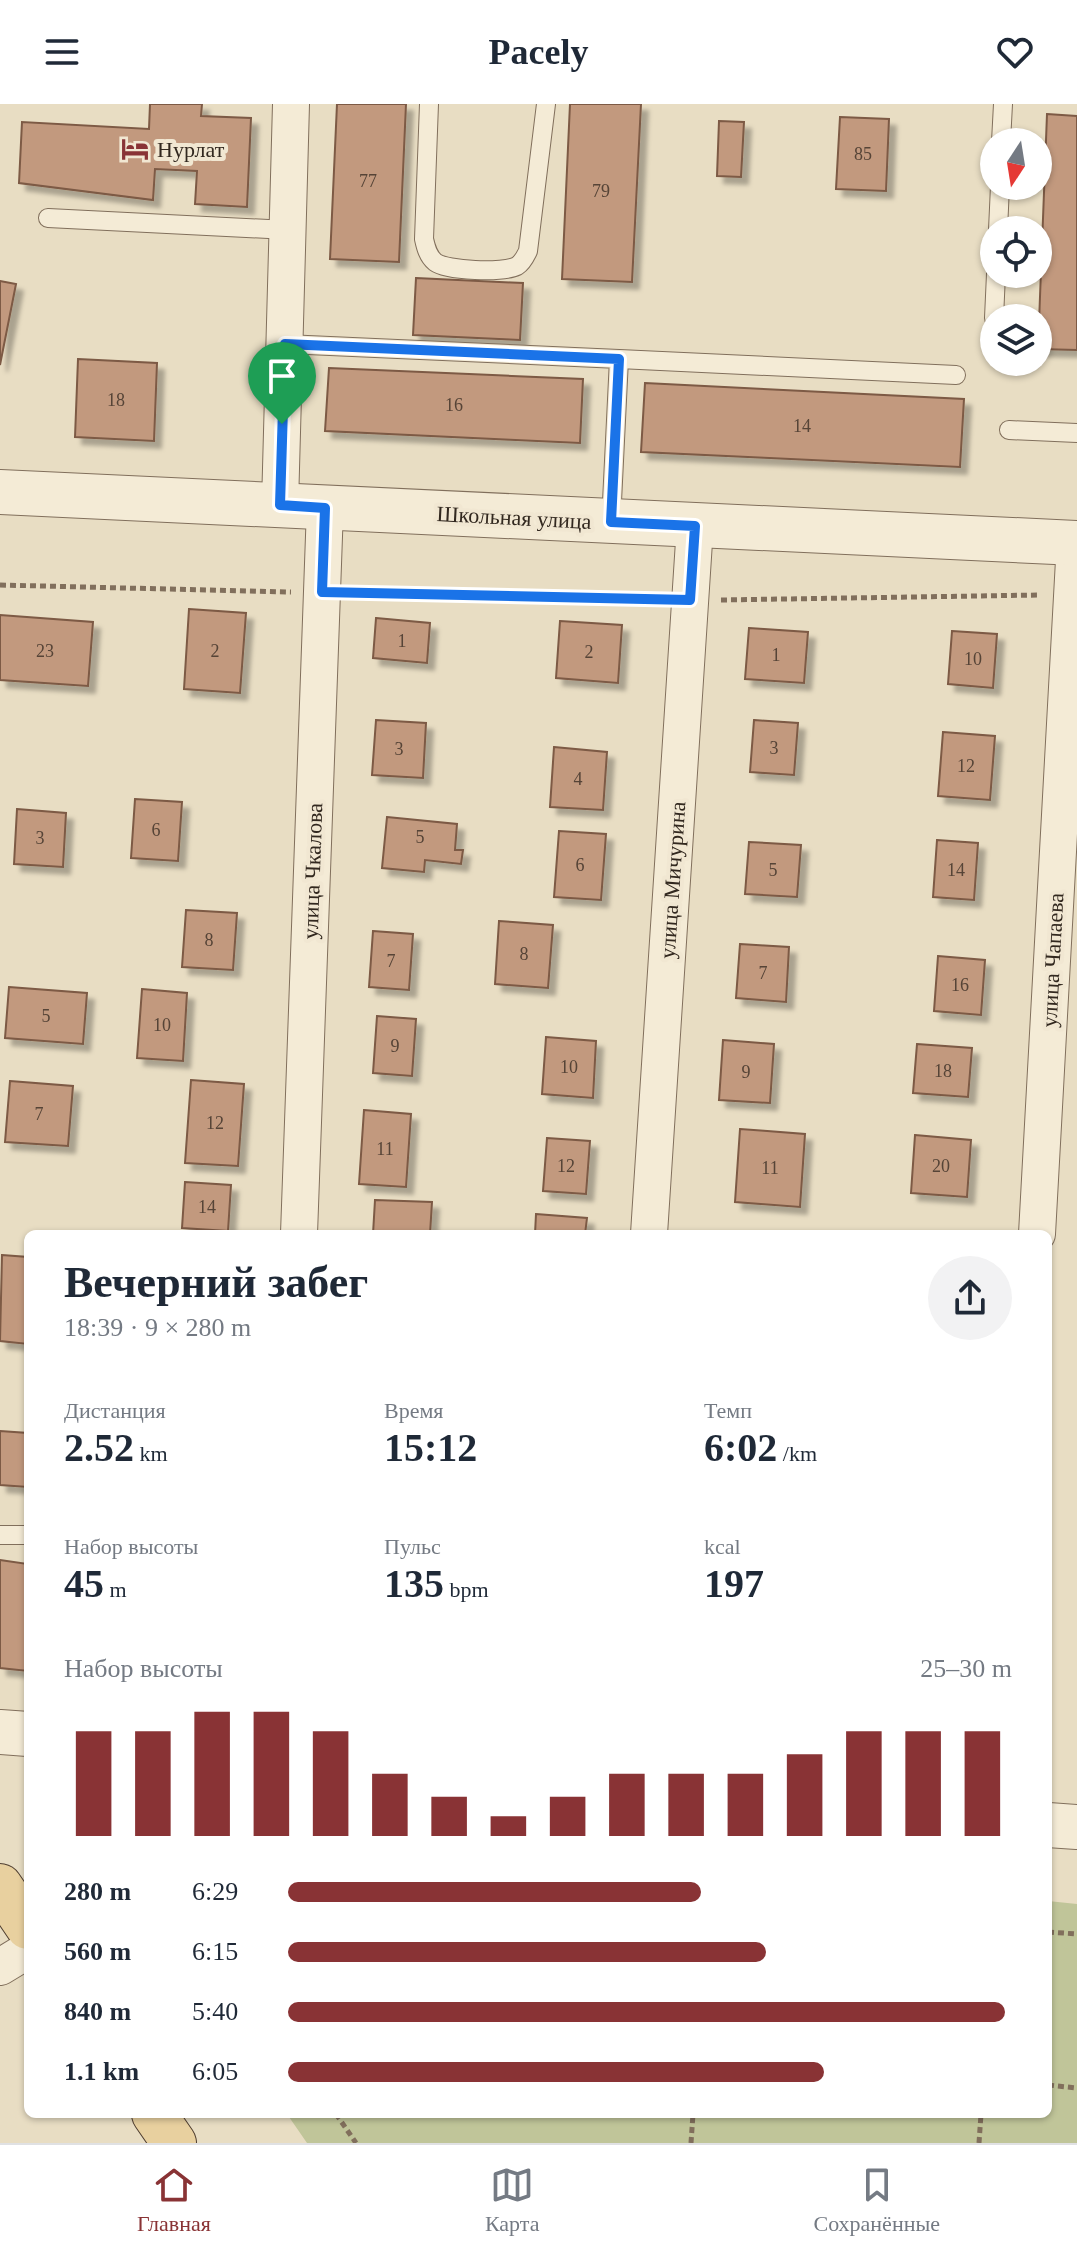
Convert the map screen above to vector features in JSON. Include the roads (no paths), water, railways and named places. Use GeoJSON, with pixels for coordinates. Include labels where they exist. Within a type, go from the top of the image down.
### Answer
{"type":"FeatureCollection","features":[{"type":"Feature","properties":{"kind":"main road"},"geometry":{"type":"LineString","coordinates":[[0,1886],[24,1921]]}},
{"type":"Feature","properties":{"kind":"main road"},"geometry":{"type":"LineString","coordinates":[[157,2118],[174,2143]]}},
{"type":"Feature","properties":{"kind":"street"},"geometry":{"type":"LineString","coordinates":[[280,505],[291,104]]}},
{"type":"Feature","properties":{"kind":"street","name":"Школьная улица"},"geometry":{"type":"LineString","coordinates":[[0,492],[1076,542]]}},
{"type":"Feature","properties":{"kind":"street","name":"улица Чкалова"},"geometry":{"type":"LineString","coordinates":[[299,1230],[325,508]]}},
{"type":"Feature","properties":{"kind":"street","name":"улица Мичурина"},"geometry":{"type":"LineString","coordinates":[[649,1230],[695,526]]}},
{"type":"Feature","properties":{"kind":"street","name":"улица Чапаева"},"geometry":{"type":"LineString","coordinates":[[1037,1230],[1066,914],[1072,594],[1076,542]]}},
{"type":"Feature","properties":{"kind":"street"},"geometry":{"type":"LineString","coordinates":[[0,1732],[24,1734]]}},
{"type":"Feature","properties":{"kind":"street"},"geometry":{"type":"LineString","coordinates":[[1052,1825],[1077,1827]]}},
{"type":"Feature","properties":{"kind":"street"},"geometry":{"type":"LineString","coordinates":[[0,1967],[24,1952]]}},
{"type":"Feature","properties":{"kind":"lane"},"geometry":{"type":"LineString","coordinates":[[429,104],[424,239],[428,253],[447,268],[502,270],[515,267],[524,260],[528,251],[546,104]]}},
{"type":"Feature","properties":{"kind":"lane"},"geometry":{"type":"LineString","coordinates":[[1002,128],[1003,104]]}},
{"type":"Feature","properties":{"kind":"lane"},"geometry":{"type":"LineString","coordinates":[[48,218],[288,230]]}},
{"type":"Feature","properties":{"kind":"lane"},"geometry":{"type":"LineString","coordinates":[[285,344],[956,375]]}},
{"type":"Feature","properties":{"kind":"lane"},"geometry":{"type":"LineString","coordinates":[[611,522],[619,359]]}},
{"type":"Feature","properties":{"kind":"lane"},"geometry":{"type":"LineString","coordinates":[[1009,430],[1077,433]]}},
{"type":"Feature","properties":{"kind":"lane"},"geometry":{"type":"LineString","coordinates":[[0,1535],[24,1535]]}},
{"type":"Feature","properties":{"kind":"place","name":"Нурлат"},"geometry":{"type":"Point","coordinates":[135,149]}}]}
